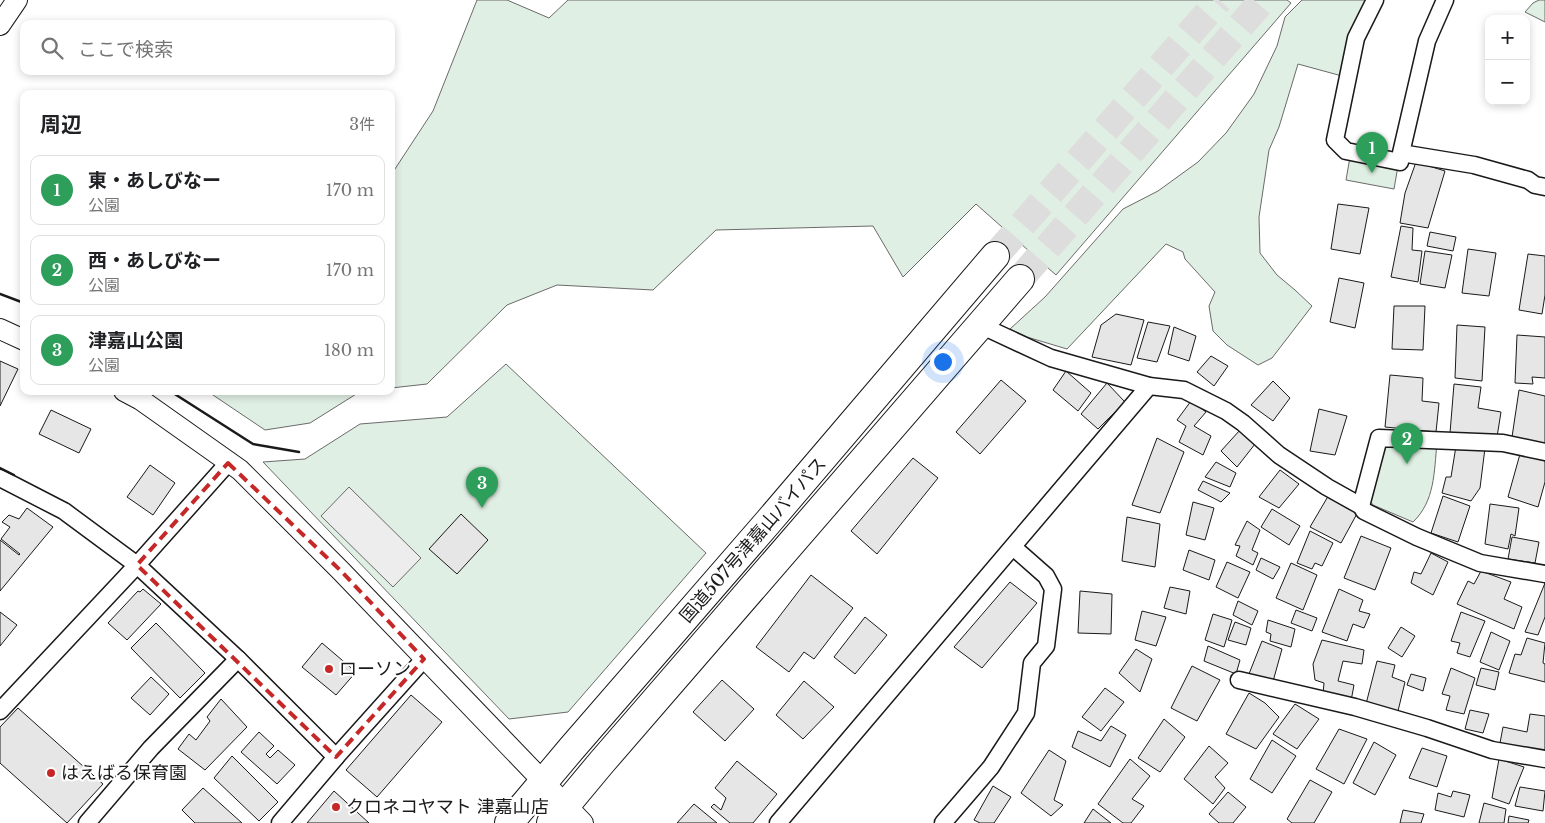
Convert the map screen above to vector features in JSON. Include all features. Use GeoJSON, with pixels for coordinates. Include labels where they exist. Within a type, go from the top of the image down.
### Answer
{"type":"FeatureCollection","features":[{"type":"Feature","properties":{"kind":"highway","name":"国道507号津嘉山バイパス"},"geometry":{"type":"LineString","coordinates":[[509,823],[770,521],[995,256]]}},
{"type":"Feature","properties":{"kind":"highway","name":"国道507号津嘉山バイパス"},"geometry":{"type":"LineString","coordinates":[[566,817],[1020,279]]}},
{"type":"Feature","properties":{"kind":"street"},"geometry":{"type":"LineString","coordinates":[[0,25],[17,0]]}},
{"type":"Feature","properties":{"kind":"street"},"geometry":{"type":"LineString","coordinates":[[1375,0],[1356,38],[1335,140],[1346,151],[1400,162]]}},
{"type":"Feature","properties":{"kind":"street"},"geometry":{"type":"LineString","coordinates":[[1445,0],[1427,41],[1402,153],[1474,165],[1528,180],[1535,185],[1545,187]]}},
{"type":"Feature","properties":{"kind":"street"},"geometry":{"type":"LineString","coordinates":[[980,325],[1051,358],[1149,386],[1184,390],[1226,411],[1242,422],[1279,455],[1361,506],[1364,512],[1417,537],[1480,563],[1545,574]]}},
{"type":"Feature","properties":{"kind":"street"},"geometry":{"type":"LineString","coordinates":[[0,329],[20,338]]}},
{"type":"Feature","properties":{"kind":"street"},"geometry":{"type":"LineString","coordinates":[[778,823],[1149,386]]}},
{"type":"Feature","properties":{"kind":"street"},"geometry":{"type":"LineString","coordinates":[[132,395],[240,470],[341,571],[514,750],[544,783],[566,817]]}},
{"type":"Feature","properties":{"kind":"street"},"geometry":{"type":"LineString","coordinates":[[1361,506],[1379,438],[1503,443],[1545,452]]}},
{"type":"Feature","properties":{"kind":"street"},"geometry":{"type":"LineString","coordinates":[[0,710],[137,564],[228,463]]}},
{"type":"Feature","properties":{"kind":"street"},"geometry":{"type":"LineString","coordinates":[[0,478],[64,511],[137,564],[238,659],[336,757]]}},
{"type":"Feature","properties":{"kind":"street"},"geometry":{"type":"LineString","coordinates":[[943,823],[991,767],[1026,713],[1032,663],[1046,646],[1053,589],[1046,576],[1013,547]]}},
{"type":"Feature","properties":{"kind":"street"},"geometry":{"type":"LineString","coordinates":[[87,823],[151,748],[238,659]]}},
{"type":"Feature","properties":{"kind":"street"},"geometry":{"type":"LineString","coordinates":[[280,823],[424,659]]}},
{"type":"Feature","properties":{"kind":"street"},"geometry":{"type":"LineString","coordinates":[[1239,680],[1355,707],[1427,728],[1492,750],[1545,759]]}},
{"type":"Feature","properties":{"kind":"highlighted area"},"geometry":{"type":"Polygon","coordinates":[[[228,463],[341,571],[424,659],[336,757],[137,565],[228,463]]]}},
{"type":"Feature","properties":{"kind":"green space"},"geometry":{"type":"Polygon","coordinates":[[[477,0],[507,0],[549,18],[568,0],[1287,0],[1291,3],[1056,275],[976,204],[903,277],[873,226],[716,230],[653,290],[557,285],[507,305],[427,384],[395,388],[395,169],[433,111],[477,0]]]}},
{"type":"Feature","properties":{"kind":"green space"},"geometry":{"type":"Polygon","coordinates":[[[1302,0],[1367,0],[1342,76],[1298,64],[1279,127],[1269,150],[1259,217],[1260,253],[1277,275],[1312,306],[1272,358],[1258,365],[1227,345],[1213,331],[1209,306],[1215,292],[1185,259],[1183,252],[1166,244],[1067,349],[1027,337],[1010,329],[1045,297],[1123,209],[1158,191],[1198,162],[1226,133],[1254,94],[1277,46],[1285,17],[1302,0]]]}},
{"type":"Feature","properties":{"kind":"green space"},"geometry":{"type":"Polygon","coordinates":[[[1545,0],[1545,22],[1525,12],[1533,3],[1545,0]]]}},
{"type":"Feature","properties":{"kind":"green space"},"geometry":{"type":"Polygon","coordinates":[[[1350,157],[1398,166],[1394,189],[1346,180],[1350,157]]]}},
{"type":"Feature","properties":{"kind":"green space"},"geometry":{"type":"Polygon","coordinates":[[[506,364],[706,553],[568,712],[509,719],[263,462],[305,459],[360,424],[447,417],[506,364]]]}},
{"type":"Feature","properties":{"kind":"green space"},"geometry":{"type":"Polygon","coordinates":[[[213,395],[355,395],[310,423],[265,430],[213,395]]]}},
{"type":"Feature","properties":{"kind":"green space"},"geometry":{"type":"Polygon","coordinates":[[[1437,443],[1432,486],[1426,505],[1413,522],[1373,505],[1368,498],[1384,445],[1437,443]]]}},
{"type":"Feature","properties":{"kind":"shaded area"},"geometry":{"type":"Polygon","coordinates":[[[349,487],[421,558],[393,587],[321,516],[349,487]]]}},
{"type":"Feature","properties":{"kind":"building"},"geometry":{"type":"Polygon","coordinates":[[[1416,162],[1445,171],[1428,228],[1400,223],[1405,193],[1416,162]]]}},
{"type":"Feature","properties":{"kind":"building"},"geometry":{"type":"Polygon","coordinates":[[[1338,204],[1369,208],[1360,254],[1331,249],[1338,204]]]}},
{"type":"Feature","properties":{"kind":"building"},"geometry":{"type":"Polygon","coordinates":[[[1401,226],[1413,228],[1412,250],[1422,251],[1418,282],[1391,277],[1401,226]]]}},
{"type":"Feature","properties":{"kind":"building"},"geometry":{"type":"Polygon","coordinates":[[[1430,232],[1456,237],[1453,251],[1427,246],[1430,232]]]}},
{"type":"Feature","properties":{"kind":"building"},"geometry":{"type":"Polygon","coordinates":[[[1468,249],[1496,253],[1489,296],[1462,293],[1468,249]]]}},
{"type":"Feature","properties":{"kind":"building"},"geometry":{"type":"Polygon","coordinates":[[[1425,251],[1452,255],[1445,288],[1420,284],[1425,251]]]}},
{"type":"Feature","properties":{"kind":"building"},"geometry":{"type":"Polygon","coordinates":[[[1528,254],[1545,256],[1545,295],[1542,314],[1519,310],[1528,254]]]}},
{"type":"Feature","properties":{"kind":"building"},"geometry":{"type":"Polygon","coordinates":[[[1339,278],[1364,283],[1355,328],[1330,322],[1339,278]]]}},
{"type":"Feature","properties":{"kind":"building"},"geometry":{"type":"Polygon","coordinates":[[[1394,306],[1425,306],[1423,350],[1392,349],[1394,306]]]}},
{"type":"Feature","properties":{"kind":"building"},"geometry":{"type":"Polygon","coordinates":[[[1116,314],[1144,320],[1131,365],[1092,357],[1101,325],[1116,314]]]}},
{"type":"Feature","properties":{"kind":"building"},"geometry":{"type":"Polygon","coordinates":[[[1148,322],[1170,326],[1157,362],[1137,358],[1148,322]]]}},
{"type":"Feature","properties":{"kind":"building"},"geometry":{"type":"Polygon","coordinates":[[[1457,325],[1485,327],[1482,381],[1455,378],[1457,325]]]}},
{"type":"Feature","properties":{"kind":"building"},"geometry":{"type":"Polygon","coordinates":[[[1174,327],[1196,336],[1189,361],[1168,354],[1174,327]]]}},
{"type":"Feature","properties":{"kind":"building"},"geometry":{"type":"Polygon","coordinates":[[[1517,335],[1545,337],[1545,378],[1532,377],[1533,384],[1515,383],[1517,335]]]}},
{"type":"Feature","properties":{"kind":"building"},"geometry":{"type":"Polygon","coordinates":[[[1211,356],[1228,366],[1214,386],[1197,372],[1211,356]]]}},
{"type":"Feature","properties":{"kind":"building"},"geometry":{"type":"Polygon","coordinates":[[[0,361],[18,369],[0,406],[0,361]]]}},
{"type":"Feature","properties":{"kind":"building"},"geometry":{"type":"Polygon","coordinates":[[[1066,371],[1091,393],[1078,411],[1053,390],[1066,371]]]}},
{"type":"Feature","properties":{"kind":"building"},"geometry":{"type":"Polygon","coordinates":[[[1390,375],[1423,378],[1422,401],[1439,403],[1436,432],[1385,427],[1390,375]]]}},
{"type":"Feature","properties":{"kind":"building"},"geometry":{"type":"Polygon","coordinates":[[[1001,380],[1026,401],[980,454],[956,432],[1001,380]]]}},
{"type":"Feature","properties":{"kind":"building"},"geometry":{"type":"Polygon","coordinates":[[[1273,381],[1290,398],[1273,421],[1251,405],[1273,381]]]}},
{"type":"Feature","properties":{"kind":"building"},"geometry":{"type":"Polygon","coordinates":[[[1107,383],[1125,402],[1098,429],[1081,414],[1107,383]]]}},
{"type":"Feature","properties":{"kind":"building"},"geometry":{"type":"Polygon","coordinates":[[[1454,384],[1481,387],[1478,408],[1501,412],[1497,437],[1450,433],[1454,384]]]}},
{"type":"Feature","properties":{"kind":"building"},"geometry":{"type":"Polygon","coordinates":[[[1519,390],[1545,396],[1545,445],[1512,437],[1519,390]]]}},
{"type":"Feature","properties":{"kind":"building"},"geometry":{"type":"Polygon","coordinates":[[[1191,401],[1206,412],[1194,426],[1211,436],[1203,455],[1179,442],[1186,426],[1177,420],[1191,401]]]}},
{"type":"Feature","properties":{"kind":"building"},"geometry":{"type":"Polygon","coordinates":[[[1319,409],[1347,416],[1335,455],[1310,451],[1319,409]]]}},
{"type":"Feature","properties":{"kind":"building"},"geometry":{"type":"Polygon","coordinates":[[[51,410],[91,429],[79,453],[39,434],[51,410]]]}},
{"type":"Feature","properties":{"kind":"building"},"geometry":{"type":"Polygon","coordinates":[[[1240,430],[1255,444],[1237,467],[1221,451],[1240,430]]]}},
{"type":"Feature","properties":{"kind":"building"},"geometry":{"type":"Polygon","coordinates":[[[1157,438],[1184,452],[1160,513],[1132,505],[1157,438]]]}},
{"type":"Feature","properties":{"kind":"building"},"geometry":{"type":"Polygon","coordinates":[[[1456,446],[1485,448],[1480,488],[1471,501],[1442,493],[1446,477],[1451,477],[1456,446]]]}},
{"type":"Feature","properties":{"kind":"building"},"geometry":{"type":"Polygon","coordinates":[[[1520,454],[1545,461],[1545,482],[1538,507],[1508,497],[1520,454]]]}},
{"type":"Feature","properties":{"kind":"building"},"geometry":{"type":"Polygon","coordinates":[[[913,458],[938,478],[877,554],[851,531],[913,458]]]}},
{"type":"Feature","properties":{"kind":"building"},"geometry":{"type":"Polygon","coordinates":[[[1216,462],[1236,473],[1230,487],[1205,477],[1216,462]]]}},
{"type":"Feature","properties":{"kind":"building"},"geometry":{"type":"Polygon","coordinates":[[[150,465],[175,483],[153,515],[127,497],[150,465]]]}},
{"type":"Feature","properties":{"kind":"building"},"geometry":{"type":"Polygon","coordinates":[[[1280,470],[1299,484],[1279,508],[1259,497],[1280,470]]]}},
{"type":"Feature","properties":{"kind":"building"},"geometry":{"type":"Polygon","coordinates":[[[1203,481],[1230,493],[1221,502],[1198,490],[1203,481]]]}},
{"type":"Feature","properties":{"kind":"building"},"geometry":{"type":"Polygon","coordinates":[[[1330,493],[1359,510],[1341,543],[1310,527],[1330,493]]]}},
{"type":"Feature","properties":{"kind":"building"},"geometry":{"type":"Polygon","coordinates":[[[1443,496],[1470,506],[1458,542],[1431,533],[1443,496]]]}},
{"type":"Feature","properties":{"kind":"building"},"geometry":{"type":"Polygon","coordinates":[[[1193,502],[1214,508],[1205,540],[1186,535],[1193,502]]]}},
{"type":"Feature","properties":{"kind":"building"},"geometry":{"type":"Polygon","coordinates":[[[1490,504],[1519,508],[1515,536],[1511,534],[1508,549],[1485,544],[1490,504]]]}},
{"type":"Feature","properties":{"kind":"building"},"geometry":{"type":"Polygon","coordinates":[[[27,508],[53,527],[0,591],[0,540],[20,554],[1,539],[10,527],[2,522],[9,515],[19,519],[27,508]]]}},
{"type":"Feature","properties":{"kind":"building"},"geometry":{"type":"Polygon","coordinates":[[[1272,509],[1300,526],[1289,545],[1261,527],[1272,509]]]}},
{"type":"Feature","properties":{"kind":"building"},"geometry":{"type":"Polygon","coordinates":[[[461,514],[488,540],[457,574],[429,549],[461,514]]]}},
{"type":"Feature","properties":{"kind":"building"},"geometry":{"type":"Polygon","coordinates":[[[1127,517],[1160,524],[1155,567],[1122,561],[1127,517]]]}},
{"type":"Feature","properties":{"kind":"building"},"geometry":{"type":"Polygon","coordinates":[[[1247,521],[1260,530],[1252,550],[1258,553],[1253,565],[1236,556],[1240,546],[1235,545],[1247,521]]]}},
{"type":"Feature","properties":{"kind":"building"},"geometry":{"type":"Polygon","coordinates":[[[1310,531],[1333,543],[1322,566],[1315,563],[1312,569],[1297,563],[1310,531]]]}},
{"type":"Feature","properties":{"kind":"building"},"geometry":{"type":"Polygon","coordinates":[[[1361,536],[1391,548],[1375,590],[1344,578],[1361,536]]]}},
{"type":"Feature","properties":{"kind":"building"},"geometry":{"type":"Polygon","coordinates":[[[1512,537],[1539,542],[1535,563],[1508,559],[1512,537]]]}},
{"type":"Feature","properties":{"kind":"building"},"geometry":{"type":"Polygon","coordinates":[[[1189,550],[1215,560],[1209,580],[1183,570],[1189,550]]]}},
{"type":"Feature","properties":{"kind":"building"},"geometry":{"type":"Polygon","coordinates":[[[1431,553],[1448,562],[1433,595],[1411,583],[1414,572],[1421,574],[1431,553]]]}},
{"type":"Feature","properties":{"kind":"building"},"geometry":{"type":"Polygon","coordinates":[[[1261,558],[1280,567],[1273,579],[1256,570],[1261,558]]]}},
{"type":"Feature","properties":{"kind":"building"},"geometry":{"type":"Polygon","coordinates":[[[1227,562],[1250,572],[1238,598],[1216,587],[1227,562]]]}},
{"type":"Feature","properties":{"kind":"building"},"geometry":{"type":"Polygon","coordinates":[[[1291,563],[1317,575],[1303,610],[1276,598],[1291,563]]]}},
{"type":"Feature","properties":{"kind":"building"},"geometry":{"type":"Polygon","coordinates":[[[1481,571],[1511,582],[1504,599],[1522,607],[1514,629],[1457,604],[1468,581],[1474,584],[1481,571]]]}},
{"type":"Feature","properties":{"kind":"building"},"geometry":{"type":"Polygon","coordinates":[[[811,575],[853,608],[814,659],[804,652],[789,672],[756,647],[811,575]]]}},
{"type":"Feature","properties":{"kind":"building"},"geometry":{"type":"Polygon","coordinates":[[[1010,582],[1037,603],[982,668],[954,647],[1010,582]]]}},
{"type":"Feature","properties":{"kind":"building"},"geometry":{"type":"Polygon","coordinates":[[[1545,583],[1545,617],[1538,635],[1525,632],[1545,583]]]}},
{"type":"Feature","properties":{"kind":"building"},"geometry":{"type":"Polygon","coordinates":[[[1170,587],[1190,591],[1186,614],[1164,608],[1170,587]]]}},
{"type":"Feature","properties":{"kind":"building"},"geometry":{"type":"Polygon","coordinates":[[[143,589],[161,604],[127,640],[108,623],[138,591],[140,592],[143,589]]]}},
{"type":"Feature","properties":{"kind":"building"},"geometry":{"type":"Polygon","coordinates":[[[1339,589],[1363,600],[1359,611],[1370,614],[1364,628],[1353,624],[1347,641],[1322,632],[1339,589]]]}},
{"type":"Feature","properties":{"kind":"building"},"geometry":{"type":"Polygon","coordinates":[[[1080,591],[1112,594],[1111,634],[1078,633],[1080,591]]]}},
{"type":"Feature","properties":{"kind":"building"},"geometry":{"type":"Polygon","coordinates":[[[1238,601],[1258,611],[1252,625],[1233,615],[1238,601]]]}},
{"type":"Feature","properties":{"kind":"building"},"geometry":{"type":"Polygon","coordinates":[[[1296,610],[1317,618],[1312,631],[1291,623],[1296,610]]]}},
{"type":"Feature","properties":{"kind":"building"},"geometry":{"type":"Polygon","coordinates":[[[1142,611],[1166,617],[1156,646],[1135,640],[1142,611]]]}},
{"type":"Feature","properties":{"kind":"building"},"geometry":{"type":"Polygon","coordinates":[[[0,612],[17,625],[0,646],[0,612]]]}},
{"type":"Feature","properties":{"kind":"building"},"geometry":{"type":"Polygon","coordinates":[[[1461,612],[1485,621],[1470,657],[1457,653],[1460,643],[1451,641],[1461,612]]]}},
{"type":"Feature","properties":{"kind":"building"},"geometry":{"type":"Polygon","coordinates":[[[1213,614],[1232,620],[1224,647],[1205,640],[1213,614]]]}},
{"type":"Feature","properties":{"kind":"building"},"geometry":{"type":"Polygon","coordinates":[[[865,617],[887,635],[855,674],[834,657],[865,617]]]}},
{"type":"Feature","properties":{"kind":"building"},"geometry":{"type":"Polygon","coordinates":[[[1268,620],[1295,629],[1291,647],[1270,641],[1271,634],[1266,632],[1268,620]]]}},
{"type":"Feature","properties":{"kind":"building"},"geometry":{"type":"Polygon","coordinates":[[[1235,622],[1251,628],[1246,645],[1228,640],[1235,622]]]}},
{"type":"Feature","properties":{"kind":"building"},"geometry":{"type":"Polygon","coordinates":[[[156,623],[205,673],[180,698],[131,648],[156,623]]]}},
{"type":"Feature","properties":{"kind":"building"},"geometry":{"type":"Polygon","coordinates":[[[1401,627],[1415,636],[1402,657],[1388,648],[1401,627]]]}},
{"type":"Feature","properties":{"kind":"building"},"geometry":{"type":"Polygon","coordinates":[[[1491,632],[1510,641],[1499,670],[1480,662],[1491,632]]]}},
{"type":"Feature","properties":{"kind":"building"},"geometry":{"type":"Polygon","coordinates":[[[1527,638],[1545,643],[1543,663],[1545,664],[1545,682],[1509,673],[1515,654],[1521,655],[1527,638]]]}},
{"type":"Feature","properties":{"kind":"building"},"geometry":{"type":"Polygon","coordinates":[[[1322,640],[1364,650],[1362,664],[1343,661],[1338,681],[1354,685],[1351,701],[1323,694],[1324,683],[1315,680],[1313,664],[1322,640]]]}},
{"type":"Feature","properties":{"kind":"building"},"geometry":{"type":"Polygon","coordinates":[[[1262,641],[1282,649],[1272,685],[1247,679],[1262,641]]]}},
{"type":"Feature","properties":{"kind":"building","name":"ローソン"},"geometry":{"type":"Polygon","coordinates":[[[322,643],[356,672],[336,695],[302,667],[322,643]]]}},
{"type":"Feature","properties":{"kind":"building"},"geometry":{"type":"Polygon","coordinates":[[[1208,646],[1240,660],[1236,674],[1204,661],[1208,646]]]}},
{"type":"Feature","properties":{"kind":"building"},"geometry":{"type":"Polygon","coordinates":[[[1136,649],[1152,659],[1140,692],[1119,673],[1136,649]]]}},
{"type":"Feature","properties":{"kind":"building"},"geometry":{"type":"Polygon","coordinates":[[[1377,661],[1395,665],[1392,677],[1405,682],[1398,711],[1366,704],[1377,661]]]}},
{"type":"Feature","properties":{"kind":"building"},"geometry":{"type":"Polygon","coordinates":[[[1192,666],[1220,680],[1197,721],[1171,708],[1192,666]]]}},
{"type":"Feature","properties":{"kind":"building"},"geometry":{"type":"Polygon","coordinates":[[[1451,668],[1475,678],[1464,714],[1446,710],[1450,696],[1442,694],[1451,668]]]}},
{"type":"Feature","properties":{"kind":"building"},"geometry":{"type":"Polygon","coordinates":[[[1481,668],[1499,672],[1495,690],[1476,685],[1481,668]]]}},
{"type":"Feature","properties":{"kind":"building"},"geometry":{"type":"Polygon","coordinates":[[[1411,674],[1426,678],[1423,691],[1407,685],[1411,674]]]}},
{"type":"Feature","properties":{"kind":"building"},"geometry":{"type":"Polygon","coordinates":[[[151,677],[169,694],[150,715],[131,698],[151,677]]]}},
{"type":"Feature","properties":{"kind":"building"},"geometry":{"type":"Polygon","coordinates":[[[722,680],[754,709],[725,741],[693,712],[722,680]]]}},
{"type":"Feature","properties":{"kind":"building"},"geometry":{"type":"Polygon","coordinates":[[[804,681],[834,707],[803,739],[776,715],[804,681]]]}},
{"type":"Feature","properties":{"kind":"building"},"geometry":{"type":"Polygon","coordinates":[[[1105,688],[1124,702],[1101,731],[1082,717],[1105,688]]]}},
{"type":"Feature","properties":{"kind":"building"},"geometry":{"type":"Polygon","coordinates":[[[1249,693],[1265,703],[1279,717],[1256,749],[1226,734],[1249,693]]]}},
{"type":"Feature","properties":{"kind":"building"},"geometry":{"type":"Polygon","coordinates":[[[411,695],[442,722],[377,797],[346,770],[411,695]]]}},
{"type":"Feature","properties":{"kind":"building"},"geometry":{"type":"Polygon","coordinates":[[[221,699],[247,727],[205,770],[178,749],[189,734],[196,740],[210,721],[207,717],[221,699]]]}},
{"type":"Feature","properties":{"kind":"building"},"geometry":{"type":"Polygon","coordinates":[[[1295,704],[1319,719],[1297,749],[1273,734],[1295,704]]]}},
{"type":"Feature","properties":{"kind":"building","name":"はえばる保育園"},"geometry":{"type":"Polygon","coordinates":[[[18,708],[103,784],[67,823],[0,763],[0,727],[18,708]]]}},
{"type":"Feature","properties":{"kind":"building"},"geometry":{"type":"Polygon","coordinates":[[[1470,710],[1489,714],[1483,733],[1465,729],[1470,710]]]}},
{"type":"Feature","properties":{"kind":"building"},"geometry":{"type":"Polygon","coordinates":[[[1530,714],[1545,716],[1545,754],[1500,743],[1503,727],[1527,732],[1530,714]]]}},
{"type":"Feature","properties":{"kind":"building"},"geometry":{"type":"Polygon","coordinates":[[[1164,719],[1185,737],[1160,772],[1138,758],[1164,719]]]}},
{"type":"Feature","properties":{"kind":"building"},"geometry":{"type":"Polygon","coordinates":[[[1111,726],[1126,735],[1110,767],[1072,747],[1078,731],[1101,741],[1111,726]]]}},
{"type":"Feature","properties":{"kind":"building"},"geometry":{"type":"Polygon","coordinates":[[[1339,729],[1367,739],[1344,784],[1316,769],[1339,729]]]}},
{"type":"Feature","properties":{"kind":"building"},"geometry":{"type":"Polygon","coordinates":[[[259,732],[274,746],[266,754],[270,758],[278,750],[295,765],[277,784],[241,752],[259,732]]]}},
{"type":"Feature","properties":{"kind":"building"},"geometry":{"type":"Polygon","coordinates":[[[1272,740],[1296,756],[1272,793],[1250,779],[1272,740]]]}},
{"type":"Feature","properties":{"kind":"building"},"geometry":{"type":"Polygon","coordinates":[[[1374,742],[1396,755],[1375,795],[1353,783],[1374,742]]]}},
{"type":"Feature","properties":{"kind":"building"},"geometry":{"type":"Polygon","coordinates":[[[1209,746],[1228,763],[1215,777],[1225,788],[1213,804],[1184,779],[1209,746]]]}},
{"type":"Feature","properties":{"kind":"building"},"geometry":{"type":"Polygon","coordinates":[[[1422,748],[1447,756],[1437,787],[1409,778],[1422,748]]]}},
{"type":"Feature","properties":{"kind":"building"},"geometry":{"type":"Polygon","coordinates":[[[1049,750],[1066,761],[1054,800],[1063,805],[1051,816],[1021,793],[1049,750]]]}},
{"type":"Feature","properties":{"kind":"building"},"geometry":{"type":"Polygon","coordinates":[[[232,756],[278,802],[259,821],[214,778],[232,756]]]}},
{"type":"Feature","properties":{"kind":"building"},"geometry":{"type":"Polygon","coordinates":[[[1130,759],[1150,776],[1132,799],[1144,806],[1131,823],[1123,823],[1098,804],[1130,759]]]}},
{"type":"Feature","properties":{"kind":"building"},"geometry":{"type":"Polygon","coordinates":[[[1499,759],[1524,767],[1509,804],[1492,798],[1499,759]]]}},
{"type":"Feature","properties":{"kind":"building"},"geometry":{"type":"Polygon","coordinates":[[[737,761],[777,794],[753,823],[730,823],[711,807],[714,804],[721,810],[726,798],[715,788],[737,761]]]}},
{"type":"Feature","properties":{"kind":"building"},"geometry":{"type":"Polygon","coordinates":[[[1310,780],[1332,792],[1314,823],[1292,823],[1287,819],[1310,780]]]}},
{"type":"Feature","properties":{"kind":"building"},"geometry":{"type":"Polygon","coordinates":[[[993,786],[1011,797],[994,823],[980,823],[974,820],[993,786]]]}},
{"type":"Feature","properties":{"kind":"building"},"geometry":{"type":"Polygon","coordinates":[[[1520,787],[1545,791],[1543,811],[1515,806],[1520,787]]]}},
{"type":"Feature","properties":{"kind":"building"},"geometry":{"type":"Polygon","coordinates":[[[203,788],[242,823],[195,823],[182,810],[203,788]]]}},
{"type":"Feature","properties":{"kind":"building","name":"クロネコヤマト 津嘉山店"},"geometry":{"type":"Polygon","coordinates":[[[334,791],[369,823],[307,823],[334,791]]]}},
{"type":"Feature","properties":{"kind":"building"},"geometry":{"type":"Polygon","coordinates":[[[1453,791],[1470,795],[1464,817],[1435,810],[1438,793],[1451,797],[1453,791]]]}},
{"type":"Feature","properties":{"kind":"building"},"geometry":{"type":"Polygon","coordinates":[[[1228,792],[1246,807],[1233,823],[1219,823],[1209,814],[1228,792]]]}},
{"type":"Feature","properties":{"kind":"building"},"geometry":{"type":"Polygon","coordinates":[[[1484,803],[1506,809],[1504,823],[1479,823],[1484,803]]]}},
{"type":"Feature","properties":{"kind":"building"},"geometry":{"type":"Polygon","coordinates":[[[694,804],[717,823],[677,823],[694,804]]]}},
{"type":"Feature","properties":{"kind":"building"},"geometry":{"type":"Polygon","coordinates":[[[1093,809],[1111,823],[1084,823],[1093,809]]]}},
{"type":"Feature","properties":{"kind":"building"},"geometry":{"type":"Polygon","coordinates":[[[1403,810],[1424,814],[1421,823],[1400,823],[1403,810]]]}},
{"type":"Feature","properties":{"kind":"building"},"geometry":{"type":"Polygon","coordinates":[[[1509,816],[1529,820],[1528,823],[1508,823],[1509,816]]]}},
{"type":"Feature","properties":{"kind":"tunnel"},"geometry":{"type":"LineString","coordinates":[[995,256],[1219,0]]}},
{"type":"Feature","properties":{"kind":"tunnel"},"geometry":{"type":"LineString","coordinates":[[1020,279],[1263,0]]}},
{"type":"Feature","properties":{"kind":"wall"},"geometry":{"type":"LineString","coordinates":[[0,294],[20,302]]}},
{"type":"Feature","properties":{"kind":"wall"},"geometry":{"type":"LineString","coordinates":[[176,395],[253,444],[299,452]]}},
{"type":"Feature","properties":{"kind":"wall"},"geometry":{"type":"LineString","coordinates":[[0,468],[14,475]]}},
{"type":"Feature","properties":{"kind":"place","name":"東・あしびなー"},"geometry":{"type":"Point","coordinates":[1372,173]}},
{"type":"Feature","properties":{"kind":"place","name":"西・あしびなー"},"geometry":{"type":"Point","coordinates":[1407,464]}},
{"type":"Feature","properties":{"kind":"place","name":"津嘉山公園"},"geometry":{"type":"Point","coordinates":[482,508]}},
{"type":"Feature","properties":{"kind":"place","name":"ローソン"},"geometry":{"type":"Point","coordinates":[329,669]}},
{"type":"Feature","properties":{"kind":"place","name":"はえばる保育園"},"geometry":{"type":"Point","coordinates":[51,773]}},
{"type":"Feature","properties":{"kind":"place","name":"クロネコヤマト 津嘉山店"},"geometry":{"type":"Point","coordinates":[336,807]}}]}
